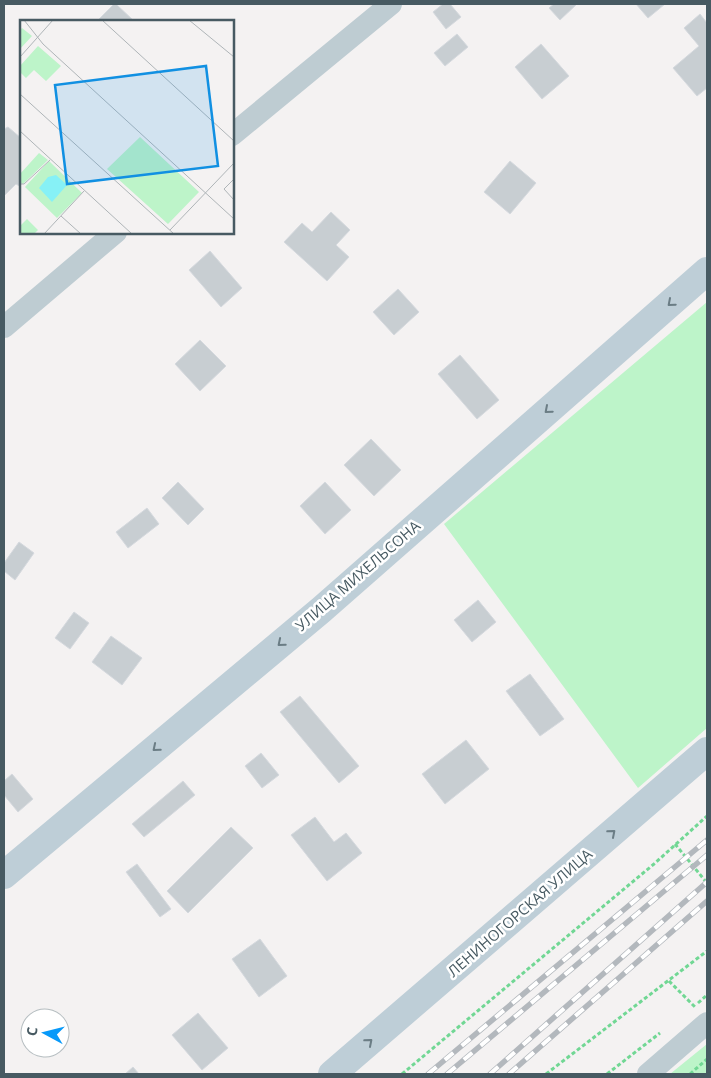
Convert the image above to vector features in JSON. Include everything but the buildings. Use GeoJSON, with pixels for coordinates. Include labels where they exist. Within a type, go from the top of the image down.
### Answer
{"type":"FeatureCollection","features":[{"type":"Feature","properties":{"kind":"street"},"geometry":{"type":"LineString","coordinates":[[234,133],[391,4]]}},
{"type":"Feature","properties":{"kind":"street"},"geometry":{"type":"LineString","coordinates":[[4,327],[114,234]]}},
{"type":"Feature","properties":{"kind":"street","name":"УЛИЦА МИХЕЛЬСОНА"},"geometry":{"type":"LineString","coordinates":[[4,875],[321,610],[707,271]]}},
{"type":"Feature","properties":{"kind":"street","name":"ЛЕНИНОГОРСКАЯ УЛИЦА"},"geometry":{"type":"LineString","coordinates":[[332,1074],[707,751]]}},
{"type":"Feature","properties":{"kind":"street"},"geometry":{"type":"LineString","coordinates":[[648,1074],[701,1015]]}},
{"type":"Feature","properties":{"kind":"path"},"geometry":{"type":"LineString","coordinates":[[402,1074],[707,816]]}},
{"type":"Feature","properties":{"kind":"path"},"geometry":{"type":"LineString","coordinates":[[675,844],[707,882]]}},
{"type":"Feature","properties":{"kind":"path"},"geometry":{"type":"LineString","coordinates":[[546,1074],[707,951]]}},
{"type":"Feature","properties":{"kind":"path"},"geometry":{"type":"LineString","coordinates":[[668,980],[701,1015],[707,995]]}},
{"type":"Feature","properties":{"kind":"path"},"geometry":{"type":"LineString","coordinates":[[607,1074],[665,1029]]}},
{"type":"Feature","properties":{"kind":"path"},"geometry":{"type":"LineString","coordinates":[[690,1074],[707,1059]]}},
{"type":"Feature","properties":{"kind":"green space"},"geometry":{"type":"Polygon","coordinates":[[[707,302],[707,728],[638,788],[444,524],[707,302]]]}},
{"type":"Feature","properties":{"kind":"green space"},"geometry":{"type":"Polygon","coordinates":[[[707,1044],[707,1074],[670,1074],[707,1044]]]}},
{"type":"Feature","properties":{"kind":"railway"},"geometry":{"type":"LineString","coordinates":[[428,1074],[707,840]]}},
{"type":"Feature","properties":{"kind":"railway"},"geometry":{"type":"LineString","coordinates":[[447,1074],[707,855]]}},
{"type":"Feature","properties":{"kind":"railway"},"geometry":{"type":"LineString","coordinates":[[490,1074],[707,882]]}},
{"type":"Feature","properties":{"kind":"railway"},"geometry":{"type":"LineString","coordinates":[[509,1074],[707,901]]}}]}
